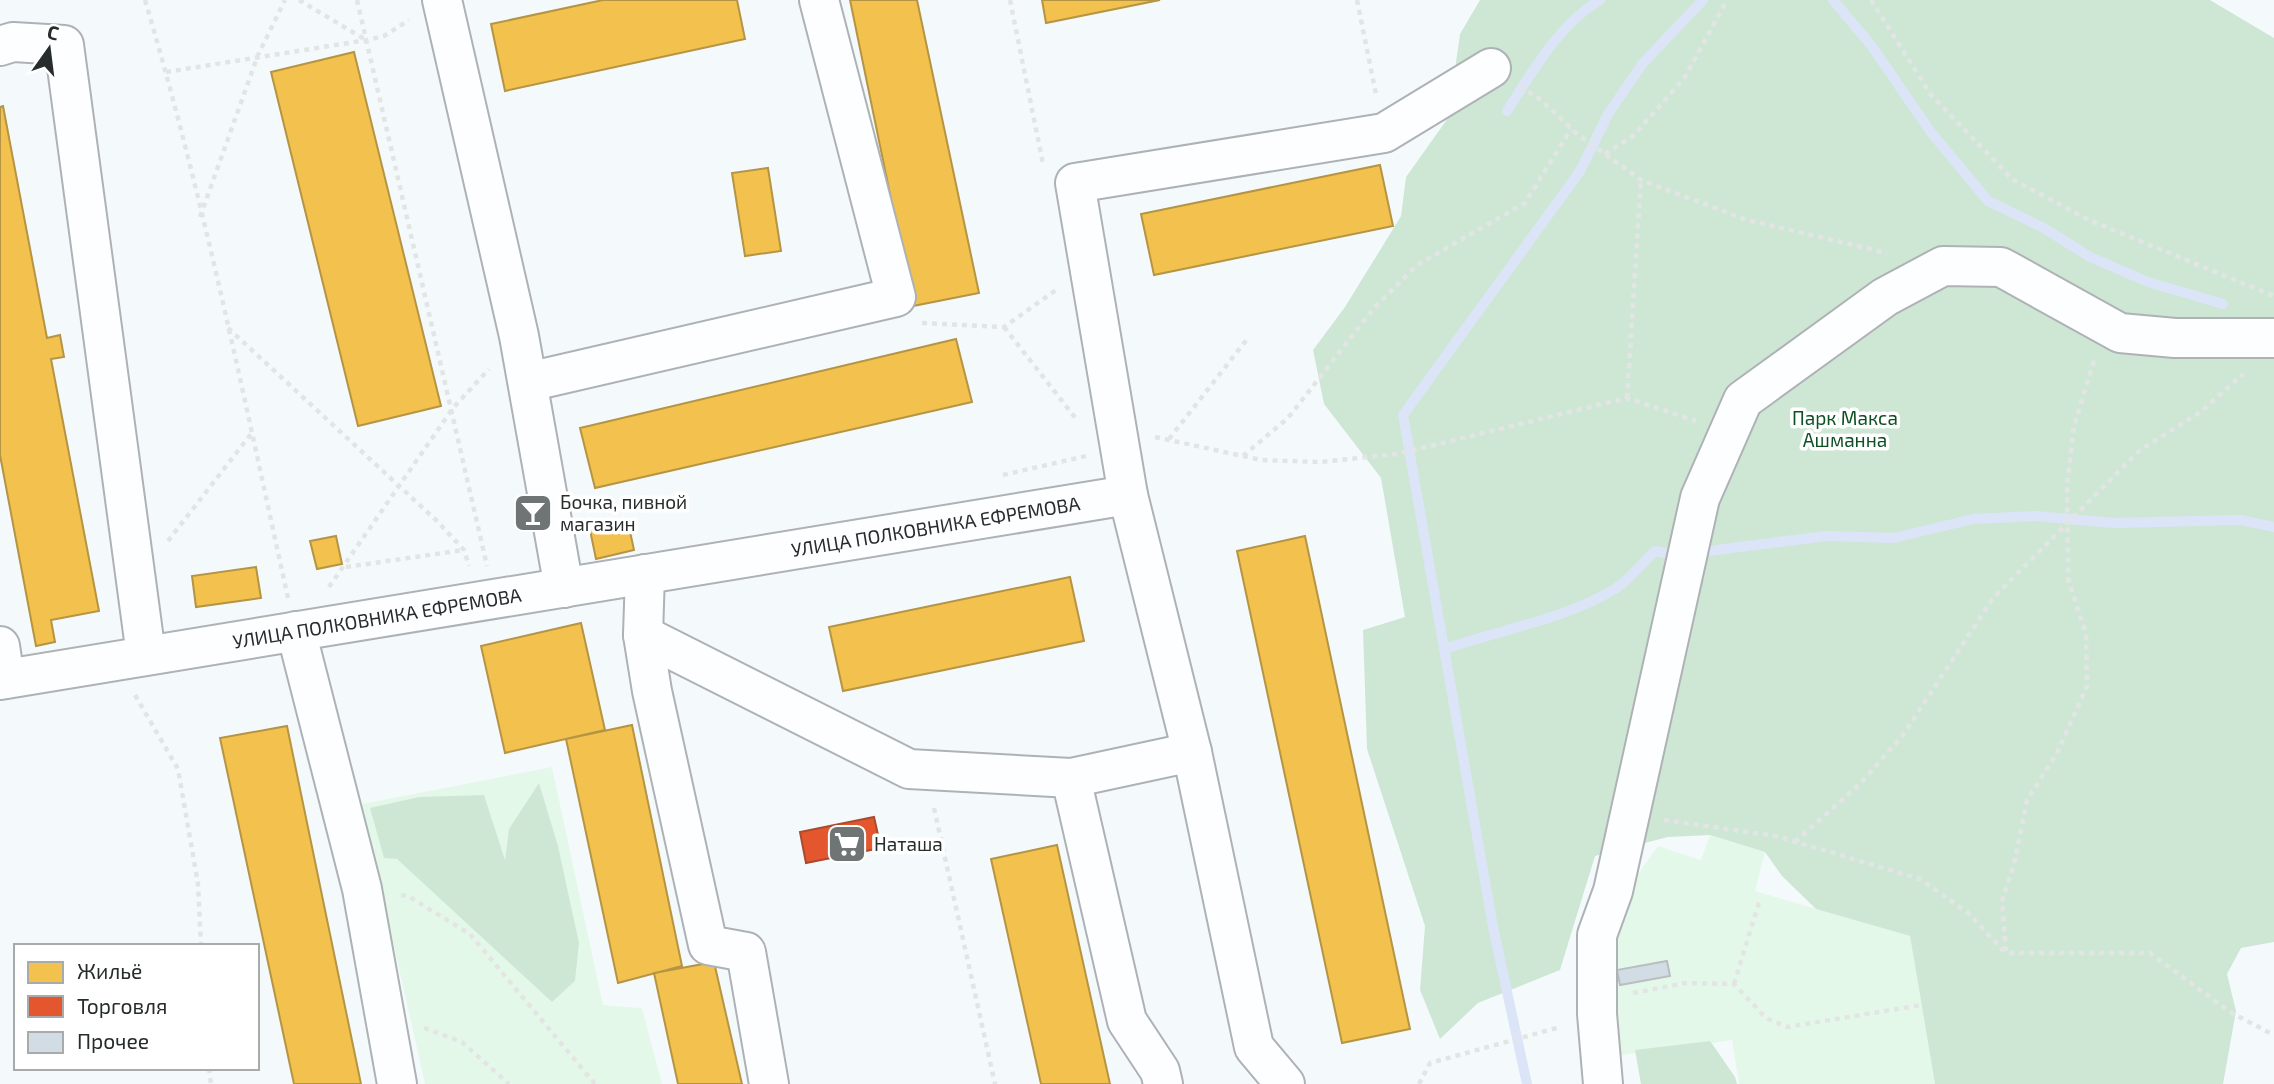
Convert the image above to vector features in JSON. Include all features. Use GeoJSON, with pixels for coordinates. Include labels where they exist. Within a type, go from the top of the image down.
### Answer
{"type":"FeatureCollection","features":[{"type":"Feature","properties":{"kind":"street"},"geometry":{"type":"LineString","coordinates":[[528,382],[896,297],[819,0]]}},
{"type":"Feature","properties":{"kind":"street"},"geometry":{"type":"LineString","coordinates":[[430,7],[519,336],[564,588]]}},
{"type":"Feature","properties":{"kind":"street"},"geometry":{"type":"LineString","coordinates":[[0,46],[13,42],[64,46],[136,583],[131,658]]}},
{"type":"Feature","properties":{"kind":"street"},"geometry":{"type":"LineString","coordinates":[[1285,1084],[1254,1047],[1192,752],[1128,495],[1101,430],[1074,285],[1075,183],[1384,133],[1491,68]]}},
{"type":"Feature","properties":{"kind":"street"},"geometry":{"type":"LineString","coordinates":[[1603,1084],[1597,1014],[1597,935],[1613,891],[1627,816],[1700,498],[1743,400],[1885,297],[1943,266],[2001,267],[2120,332],[2264,352]]}},
{"type":"Feature","properties":{"kind":"street","name":"УЛИЦА ПОЛКОВНИКА ЕФРЕМОВА"},"geometry":{"type":"LineString","coordinates":[[2,668],[131,658],[1128,495]]}},
{"type":"Feature","properties":{"kind":"street"},"geometry":{"type":"LineString","coordinates":[[645,574],[643,635],[652,691],[708,944],[746,952],[769,1084]]}},
{"type":"Feature","properties":{"kind":"street"},"geometry":{"type":"LineString","coordinates":[[311,629],[397,1084]]}},
{"type":"Feature","properties":{"kind":"street"},"geometry":{"type":"LineString","coordinates":[[643,635],[909,769],[1071,778],[1192,752]]}},
{"type":"Feature","properties":{"kind":"street"},"geometry":{"type":"LineString","coordinates":[[1071,778],[1127,1021],[1160,1071],[1163,1084]]}},
{"type":"Feature","properties":{"kind":"path"},"geometry":{"type":"LineString","coordinates":[[145,0],[166,72],[251,433],[311,629]]}},
{"type":"Feature","properties":{"kind":"path"},"geometry":{"type":"LineString","coordinates":[[200,218],[258,55],[285,0]]}},
{"type":"Feature","properties":{"kind":"path"},"geometry":{"type":"LineString","coordinates":[[299,0],[367,40]]}},
{"type":"Feature","properties":{"kind":"path"},"geometry":{"type":"LineString","coordinates":[[357,0],[453,408],[487,600]]}},
{"type":"Feature","properties":{"kind":"path"},"geometry":{"type":"LineString","coordinates":[[1010,0],[1045,174]]}},
{"type":"Feature","properties":{"kind":"path"},"geometry":{"type":"LineString","coordinates":[[1357,0],[1384,133]]}},
{"type":"Feature","properties":{"kind":"path"},"geometry":{"type":"LineString","coordinates":[[1605,154],[1634,135],[1685,77],[1727,0]]}},
{"type":"Feature","properties":{"kind":"path"},"geometry":{"type":"LineString","coordinates":[[1871,0],[1931,96],[2012,179],[2089,220],[2274,296]]}},
{"type":"Feature","properties":{"kind":"path"},"geometry":{"type":"LineString","coordinates":[[166,72],[384,36],[430,7]]}},
{"type":"Feature","properties":{"kind":"path"},"geometry":{"type":"LineString","coordinates":[[1529,92],[1574,131],[1642,180],[1747,220],[1943,266]]}},
{"type":"Feature","properties":{"kind":"path"},"geometry":{"type":"LineString","coordinates":[[1243,456],[1288,418],[1374,308],[1417,265],[1525,203],[1574,131]]}},
{"type":"Feature","properties":{"kind":"path"},"geometry":{"type":"LineString","coordinates":[[1627,398],[1642,180]]}},
{"type":"Feature","properties":{"kind":"path"},"geometry":{"type":"LineString","coordinates":[[869,303],[903,322],[1004,327],[1074,285]]}},
{"type":"Feature","properties":{"kind":"path"},"geometry":{"type":"LineString","coordinates":[[228,327],[400,484],[464,550],[487,600]]}},
{"type":"Feature","properties":{"kind":"path"},"geometry":{"type":"LineString","coordinates":[[1004,327],[1101,430],[1168,440],[1243,456],[1320,463],[1397,454],[1627,398],[1729,432]]}},
{"type":"Feature","properties":{"kind":"path"},"geometry":{"type":"LineString","coordinates":[[2006,953],[2002,901],[2014,864],[2027,800],[2057,753],[2087,686],[2085,634],[2068,579],[2067,486],[2074,426],[2084,387],[2096,355],[2120,332]]}},
{"type":"Feature","properties":{"kind":"path"},"geometry":{"type":"LineString","coordinates":[[311,629],[328,589],[453,408],[519,336]]}},
{"type":"Feature","properties":{"kind":"path"},"geometry":{"type":"LineString","coordinates":[[1168,440],[1248,338]]}},
{"type":"Feature","properties":{"kind":"path"},"geometry":{"type":"LineString","coordinates":[[1795,842],[1861,782],[1903,735],[1993,598],[2139,451],[2202,411],[2264,352]]}},
{"type":"Feature","properties":{"kind":"path"},"geometry":{"type":"LineString","coordinates":[[136,583],[251,433]]}},
{"type":"Feature","properties":{"kind":"path"},"geometry":{"type":"LineString","coordinates":[[994,477],[1089,455]]}},
{"type":"Feature","properties":{"kind":"path"},"geometry":{"type":"LineString","coordinates":[[345,567],[464,550]]}},
{"type":"Feature","properties":{"kind":"path"},"geometry":{"type":"LineString","coordinates":[[131,658],[178,769],[198,884],[201,944]]}},
{"type":"Feature","properties":{"kind":"path"},"geometry":{"type":"LineString","coordinates":[[925,770],[995,1084]]}},
{"type":"Feature","properties":{"kind":"path"},"geometry":{"type":"LineString","coordinates":[[1627,816],[1696,822],[1795,842],[1920,879],[1968,913],[2006,953],[2150,953],[2230,1012],[2274,1035]]}},
{"type":"Feature","properties":{"kind":"path"},"geometry":{"type":"LineString","coordinates":[[362,889],[408,896],[470,934],[595,1084]]}},
{"type":"Feature","properties":{"kind":"path"},"geometry":{"type":"LineString","coordinates":[[1734,984],[1760,899]]}},
{"type":"Feature","properties":{"kind":"path"},"geometry":{"type":"LineString","coordinates":[[1624,995],[1685,983],[1734,984],[1766,1018],[1787,1027],[1922,1005]]}},
{"type":"Feature","properties":{"kind":"path"},"geometry":{"type":"LineString","coordinates":[[384,1015],[462,1042],[509,1084]]}},
{"type":"Feature","properties":{"kind":"path"},"geometry":{"type":"LineString","coordinates":[[1419,1084],[1430,1063],[1536,1036]]}},
{"type":"Feature","properties":{"kind":"green space","name":"Парк Макса Ашманна"},"geometry":{"type":"Polygon","coordinates":[[[1480,0],[2210,0],[2274,38],[2274,942],[2241,948],[2227,974],[2236,1011],[2223,1084],[1935,1084],[1910,936],[1816,909],[1782,876],[1765,852],[1710,835],[1668,837],[1595,856],[1560,970],[1478,1003],[1440,1039],[1420,990],[1425,926],[1367,749],[1363,630],[1405,617],[1381,478],[1324,404],[1313,350],[1345,307],[1401,216],[1406,177],[1448,118],[1460,34],[1480,0]]]}},
{"type":"Feature","properties":{"kind":"green space"},"geometry":{"type":"Polygon","coordinates":[[[552,767],[603,1005],[642,1008],[662,1084],[425,1084],[362,804],[552,767]]]}},
{"type":"Feature","properties":{"kind":"green space"},"geometry":{"type":"Polygon","coordinates":[[[539,783],[558,846],[579,943],[575,981],[552,1002],[397,859],[384,858],[370,808],[419,797],[484,795],[505,860],[509,829],[539,783]]]}},
{"type":"Feature","properties":{"kind":"green space"},"geometry":{"type":"Polygon","coordinates":[[[1710,835],[1765,852],[1755,891],[1910,936],[1935,1084],[1739,1084],[1732,1040],[1712,1043],[1735,1077],[1736,1084],[1641,1084],[1636,1053],[1617,1056],[1613,909],[1658,846],[1701,860],[1710,835]]]}},
{"type":"Feature","properties":{"kind":"green space"},"geometry":{"type":"Polygon","coordinates":[[[1710,1041],[1737,1084],[1641,1084],[1635,1050],[1710,1041]]]}},
{"type":"Feature","properties":{"kind":"building: Жильё"},"geometry":{"type":"Polygon","coordinates":[[[603,0],[737,0],[745,39],[505,91],[491,24],[603,0]]]}},
{"type":"Feature","properties":{"kind":"building: Жильё"},"geometry":{"type":"Polygon","coordinates":[[[850,0],[917,0],[979,293],[913,306],[850,0]]]}},
{"type":"Feature","properties":{"kind":"building: Жильё"},"geometry":{"type":"Polygon","coordinates":[[[1042,0],[1160,0],[1046,23],[1042,0]]]}},
{"type":"Feature","properties":{"kind":"building: Жильё"},"geometry":{"type":"Polygon","coordinates":[[[354,52],[441,406],[358,426],[271,72],[354,52]]]}},
{"type":"Feature","properties":{"kind":"building: Жильё"},"geometry":{"type":"Polygon","coordinates":[[[3,106],[47,338],[60,335],[64,357],[51,359],[99,611],[51,620],[55,642],[36,646],[0,455],[0,107],[3,106]]]}},
{"type":"Feature","properties":{"kind":"building: Жильё"},"geometry":{"type":"Polygon","coordinates":[[[1380,165],[1393,226],[1154,275],[1141,214],[1380,165]]]}},
{"type":"Feature","properties":{"kind":"building: Жильё"},"geometry":{"type":"Polygon","coordinates":[[[768,168],[781,251],[745,256],[732,173],[768,168]]]}},
{"type":"Feature","properties":{"kind":"building: Жильё"},"geometry":{"type":"Polygon","coordinates":[[[956,339],[972,402],[595,488],[580,428],[956,339]]]}},
{"type":"Feature","properties":{"kind":"building: Жильё"},"geometry":{"type":"Polygon","coordinates":[[[628,522],[634,550],[596,559],[590,530],[628,522]]]}},
{"type":"Feature","properties":{"kind":"building: Жильё"},"geometry":{"type":"Polygon","coordinates":[[[336,536],[342,564],[317,569],[310,541],[336,536]]]}},
{"type":"Feature","properties":{"kind":"building: Жильё"},"geometry":{"type":"Polygon","coordinates":[[[1305,536],[1410,1029],[1342,1043],[1237,551],[1305,536]]]}},
{"type":"Feature","properties":{"kind":"building: Жильё"},"geometry":{"type":"Polygon","coordinates":[[[256,567],[261,598],[196,607],[192,576],[256,567]]]}},
{"type":"Feature","properties":{"kind":"building: Жильё"},"geometry":{"type":"Polygon","coordinates":[[[1070,577],[1084,641],[843,691],[829,627],[1070,577]]]}},
{"type":"Feature","properties":{"kind":"building: Жильё"},"geometry":{"type":"Polygon","coordinates":[[[581,623],[605,730],[505,753],[481,646],[581,623]]]}},
{"type":"Feature","properties":{"kind":"building: Жильё"},"geometry":{"type":"Polygon","coordinates":[[[632,725],[682,966],[618,983],[566,739],[632,725]]]}},
{"type":"Feature","properties":{"kind":"building: Жильё"},"geometry":{"type":"Polygon","coordinates":[[[287,726],[361,1084],[294,1084],[220,738],[287,726]]]}},
{"type":"Feature","properties":{"kind":"building: Жильё"},"geometry":{"type":"Polygon","coordinates":[[[1057,845],[1110,1084],[1041,1084],[991,859],[1057,845]]]}},
{"type":"Feature","properties":{"kind":"building: Жильё"},"geometry":{"type":"Polygon","coordinates":[[[714,962],[742,1084],[678,1084],[654,973],[714,962]]]}},
{"type":"Feature","properties":{"kind":"building: Торговля"},"geometry":{"type":"Polygon","coordinates":[[[874,817],[881,848],[806,863],[800,832],[874,817]]]}},
{"type":"Feature","properties":{"kind":"building: Прочее"},"geometry":{"type":"Polygon","coordinates":[[[1667,961],[1670,976],[1620,985],[1617,970],[1667,961]]]}},
{"type":"Feature","properties":{"kind":"waterway"},"geometry":{"type":"LineString","coordinates":[[1507,111],[1559,35],[1585,10],[1600,0]]}},
{"type":"Feature","properties":{"kind":"waterway"},"geometry":{"type":"LineString","coordinates":[[1527,1084],[1493,927],[1403,415],[1580,171],[1608,114],[1643,63],[1703,0]]}},
{"type":"Feature","properties":{"kind":"waterway"},"geometry":{"type":"LineString","coordinates":[[1833,0],[1871,45],[1930,131],[1988,201],[2042,227],[2090,257],[2148,282],[2223,304]]}},
{"type":"Feature","properties":{"kind":"waterway"},"geometry":{"type":"LineString","coordinates":[[1445,649],[1575,609],[1595,600],[1620,585],[1655,551],[1677,555],[1826,536],[1894,538],[1973,519],[2036,516],[2113,523],[2241,520],[2274,527]]}},
{"type":"Feature","properties":{"kind":"place","name":"Бочка, пивной магазин"},"geometry":{"type":"Point","coordinates":[533,513]}},
{"type":"Feature","properties":{"kind":"place","name":"Наташа"},"geometry":{"type":"Point","coordinates":[847,844]}}]}
